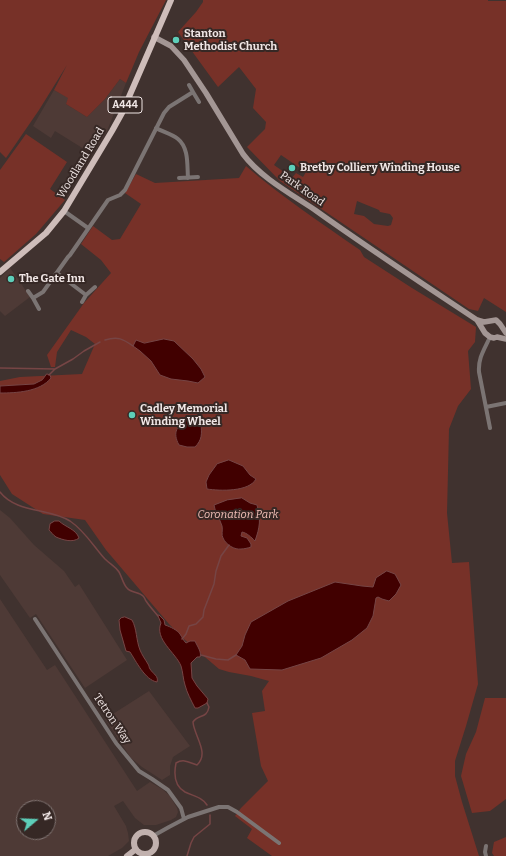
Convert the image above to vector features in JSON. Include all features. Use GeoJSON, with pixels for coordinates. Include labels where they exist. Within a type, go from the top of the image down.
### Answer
{"type":"FeatureCollection","features":[{"type":"Feature","properties":{"kind":"highway","name":"Woodland Road"},"geometry":{"type":"LineString","coordinates":[[0,272],[46,233],[64,211],[122,113],[170,0]]}},
{"type":"Feature","properties":{"kind":"main road","name":"Park Road"},"geometry":{"type":"LineString","coordinates":[[154,37],[171,46],[184,60],[210,99],[243,154],[261,173],[477,320],[484,322],[493,320],[498,322],[506,333]]}},
{"type":"Feature","properties":{"kind":"main road","name":"Park Road"},"geometry":{"type":"LineString","coordinates":[[477,320],[485,333],[490,337]]}},
{"type":"Feature","properties":{"kind":"main road"},"geometry":{"type":"LineString","coordinates":[[484,330],[485,325],[490,321]]}},
{"type":"Feature","properties":{"kind":"main road"},"geometry":{"type":"LineString","coordinates":[[497,337],[501,333],[502,327]]}},
{"type":"Feature","properties":{"kind":"main road"},"geometry":{"type":"LineString","coordinates":[[490,337],[506,339]]}},
{"type":"Feature","properties":{"kind":"main road"},"geometry":{"type":"LineString","coordinates":[[147,832],[155,839],[156,843],[153,850],[150,852],[144,854],[136,849],[135,841],[138,835],[147,832]]}},
{"type":"Feature","properties":{"kind":"main road"},"geometry":{"type":"LineString","coordinates":[[127,856],[136,849]]}},
{"type":"Feature","properties":{"kind":"main road"},"geometry":{"type":"LineString","coordinates":[[153,850],[157,855]]}},
{"type":"Feature","properties":{"kind":"street"},"geometry":{"type":"LineString","coordinates":[[189,85],[199,102]]}},
{"type":"Feature","properties":{"kind":"street"},"geometry":{"type":"LineString","coordinates":[[33,298],[43,292],[108,200],[120,195],[125,190],[166,110],[193,92]]}},
{"type":"Feature","properties":{"kind":"street"},"geometry":{"type":"LineString","coordinates":[[156,128],[176,138],[182,144],[187,155],[188,178]]}},
{"type":"Feature","properties":{"kind":"street"},"geometry":{"type":"LineString","coordinates":[[180,178],[198,177]]}},
{"type":"Feature","properties":{"kind":"street"},"geometry":{"type":"LineString","coordinates":[[64,211],[88,228]]}},
{"type":"Feature","properties":{"kind":"street"},"geometry":{"type":"LineString","coordinates":[[56,273],[86,295]]}},
{"type":"Feature","properties":{"kind":"street"},"geometry":{"type":"LineString","coordinates":[[82,302],[86,295],[94,287]]}},
{"type":"Feature","properties":{"kind":"street"},"geometry":{"type":"LineString","coordinates":[[28,291],[39,309]]}},
{"type":"Feature","properties":{"kind":"street"},"geometry":{"type":"LineString","coordinates":[[490,337],[480,359],[479,365],[479,372],[490,428]]}},
{"type":"Feature","properties":{"kind":"street"},"geometry":{"type":"LineString","coordinates":[[486,407],[506,403]]}},
{"type":"Feature","properties":{"kind":"street","name":"Tetron Way"},"geometry":{"type":"LineString","coordinates":[[35,619],[116,743],[139,771],[168,790],[181,808],[184,820]]}},
{"type":"Feature","properties":{"kind":"street"},"geometry":{"type":"LineString","coordinates":[[153,836],[169,826],[184,820],[219,807],[228,807],[279,843]]}},
{"type":"Feature","properties":{"kind":"street"},"geometry":{"type":"LineString","coordinates":[[486,846],[486,856]]}},
{"type":"Feature","properties":{"kind":"shaded area"},"geometry":{"type":"Polygon","coordinates":[[[120,79],[126,83],[107,131],[92,154],[55,131],[51,138],[33,126],[54,90],[69,98],[66,104],[87,117],[105,99],[120,79]]]}},
{"type":"Feature","properties":{"kind":"shaded area","name":"The Gate Inn"},"geometry":{"type":"Polygon","coordinates":[[[10,268],[30,297],[5,316],[0,311],[0,278],[10,268]]]}},
{"type":"Feature","properties":{"kind":"shaded area"},"geometry":{"type":"Polygon","coordinates":[[[164,339],[174,341],[193,359],[205,377],[198,383],[171,379],[160,375],[151,361],[133,346],[136,340],[144,343],[164,339]]]}},
{"type":"Feature","properties":{"kind":"shaded area"},"geometry":{"type":"Polygon","coordinates":[[[47,374],[50,375],[51,378],[46,383],[34,389],[13,393],[0,393],[0,386],[34,384],[42,380],[47,374]]]}},
{"type":"Feature","properties":{"kind":"shaded area"},"geometry":{"type":"Polygon","coordinates":[[[188,418],[195,419],[201,424],[201,437],[195,447],[179,445],[176,436],[178,427],[188,418]]]}},
{"type":"Feature","properties":{"kind":"shaded area"},"geometry":{"type":"Polygon","coordinates":[[[229,460],[243,466],[250,475],[256,479],[247,486],[234,490],[207,489],[206,482],[217,464],[229,460]]]}},
{"type":"Feature","properties":{"kind":"shaded area"},"geometry":{"type":"Polygon","coordinates":[[[242,498],[257,505],[259,523],[255,541],[247,534],[242,532],[241,536],[247,538],[251,544],[251,547],[236,549],[224,541],[222,526],[215,511],[214,505],[227,500],[242,498]]]}},
{"type":"Feature","properties":{"kind":"shaded area"},"geometry":{"type":"Polygon","coordinates":[[[0,510],[10,518],[34,545],[64,571],[75,587],[79,584],[127,660],[85,688],[36,614],[30,618],[0,575],[0,510]]]}},
{"type":"Feature","properties":{"kind":"shaded area"},"geometry":{"type":"Polygon","coordinates":[[[55,521],[59,521],[73,530],[79,538],[71,541],[56,537],[49,530],[50,524],[55,521]]]}},
{"type":"Feature","properties":{"kind":"shaded area"},"geometry":{"type":"Polygon","coordinates":[[[387,571],[395,574],[401,585],[396,594],[389,601],[378,597],[376,598],[373,616],[367,628],[352,640],[321,658],[282,670],[250,669],[245,660],[236,655],[242,646],[251,622],[288,601],[335,582],[373,587],[376,578],[387,571]]]}},
{"type":"Feature","properties":{"kind":"shaded area"},"geometry":{"type":"Polygon","coordinates":[[[0,599],[47,670],[55,665],[137,791],[150,782],[170,796],[177,808],[178,812],[176,817],[171,820],[156,825],[144,825],[135,818],[123,801],[114,806],[126,826],[129,841],[122,848],[108,856],[0,856],[0,599]]]}},
{"type":"Feature","properties":{"kind":"shaded area"},"geometry":{"type":"Polygon","coordinates":[[[159,615],[164,620],[165,625],[177,631],[186,643],[195,641],[199,649],[200,657],[197,657],[191,663],[192,678],[208,699],[207,703],[198,708],[195,708],[188,694],[184,683],[181,666],[166,646],[160,635],[161,623],[158,616],[159,615]]]}},
{"type":"Feature","properties":{"kind":"shaded area"},"geometry":{"type":"Polygon","coordinates":[[[125,617],[132,620],[140,650],[156,677],[157,682],[153,681],[145,674],[130,652],[126,651],[120,630],[119,620],[125,617]]]}},
{"type":"Feature","properties":{"kind":"shaded area"},"geometry":{"type":"Polygon","coordinates":[[[149,691],[190,746],[173,757],[170,766],[170,775],[162,780],[131,758],[105,719],[149,691]]]}},
{"type":"Feature","properties":{"kind":"green space"},"geometry":{"type":"Polygon","coordinates":[[[0,0],[166,0],[139,52],[126,83],[120,79],[105,99],[87,117],[66,104],[68,98],[54,90],[67,65],[39,110],[6,158],[0,152],[0,0]]]}},
{"type":"Feature","properties":{"kind":"green space"},"geometry":{"type":"Polygon","coordinates":[[[203,0],[506,1],[506,312],[484,298],[478,311],[469,309],[280,181],[247,147],[265,129],[266,122],[253,108],[256,89],[239,67],[218,87],[178,32],[203,2],[203,0]],[[281,155],[274,165],[291,179],[296,173],[303,177],[306,172],[281,155]],[[357,201],[354,214],[364,216],[374,224],[391,225],[393,218],[390,214],[380,212],[379,210],[357,201]]]}},
{"type":"Feature","properties":{"kind":"green space"},"geometry":{"type":"Polygon","coordinates":[[[26,134],[67,162],[50,189],[65,200],[36,234],[4,262],[0,259],[0,170],[26,134]]]}},
{"type":"Feature","properties":{"kind":"green space","name":"Coronation Park"},"geometry":{"type":"Polygon","coordinates":[[[246,166],[316,220],[360,250],[364,257],[476,327],[475,342],[468,351],[471,389],[458,406],[449,429],[447,513],[452,563],[469,562],[478,684],[455,761],[455,776],[479,856],[272,856],[247,838],[252,829],[235,816],[268,781],[261,766],[252,713],[265,711],[262,691],[269,681],[219,669],[169,624],[106,550],[85,520],[43,514],[12,494],[0,475],[0,381],[20,377],[82,374],[95,344],[86,337],[71,330],[57,352],[55,367],[51,367],[47,355],[84,303],[111,273],[101,260],[81,244],[93,226],[112,240],[120,239],[141,204],[125,193],[136,174],[155,183],[239,178],[246,166]]]}},
{"type":"Feature","properties":{"kind":"green space"},"geometry":{"type":"Polygon","coordinates":[[[485,698],[506,698],[506,799],[490,811],[472,813],[461,776],[466,754],[476,732],[485,698]]]}},
{"type":"Feature","properties":{"kind":"green space"},"geometry":{"type":"Polygon","coordinates":[[[506,837],[506,856],[494,856],[492,853],[494,842],[506,837]]]}},
{"type":"Feature","properties":{"kind":"waterway"},"geometry":{"type":"LineString","coordinates":[[105,340],[113,338],[120,339],[133,346]]}},
{"type":"Feature","properties":{"kind":"waterway"},"geometry":{"type":"LineString","coordinates":[[0,368],[55,369],[100,342]]}},
{"type":"Feature","properties":{"kind":"waterway"},"geometry":{"type":"LineString","coordinates":[[49,375],[55,369]]}},
{"type":"Feature","properties":{"kind":"waterway"},"geometry":{"type":"LineString","coordinates":[[0,492],[15,504],[62,517],[70,521],[85,534],[105,559],[117,570],[124,585],[131,591],[143,596],[158,616]]}},
{"type":"Feature","properties":{"kind":"waterway"},"geometry":{"type":"LineString","coordinates":[[182,639],[189,626],[196,624],[203,617],[204,610],[214,584],[216,571],[221,556],[229,545]]}},
{"type":"Feature","properties":{"kind":"waterway"},"geometry":{"type":"LineString","coordinates":[[201,655],[216,659],[228,660],[236,655]]}},
{"type":"Feature","properties":{"kind":"waterway"},"geometry":{"type":"LineString","coordinates":[[207,703],[209,707],[208,711],[193,722],[202,750],[201,760],[197,765],[187,761],[176,763],[175,771],[177,783],[181,789],[200,798],[207,805]]}},
{"type":"Feature","properties":{"kind":"waterway"},"geometry":{"type":"LineString","coordinates":[[187,856],[194,837],[210,824],[210,815]]}},
{"type":"Feature","properties":{"kind":"place","name":"Stanton Methodist Church"},"geometry":{"type":"Point","coordinates":[176,40]}},
{"type":"Feature","properties":{"kind":"place","name":"Bretby Colliery Winding House"},"geometry":{"type":"Point","coordinates":[292,168]}},
{"type":"Feature","properties":{"kind":"place","name":"The Gate Inn"},"geometry":{"type":"Point","coordinates":[11,279]}},
{"type":"Feature","properties":{"kind":"place","name":"Cadley Memorial Winding Wheel"},"geometry":{"type":"Point","coordinates":[132,415]}}]}
